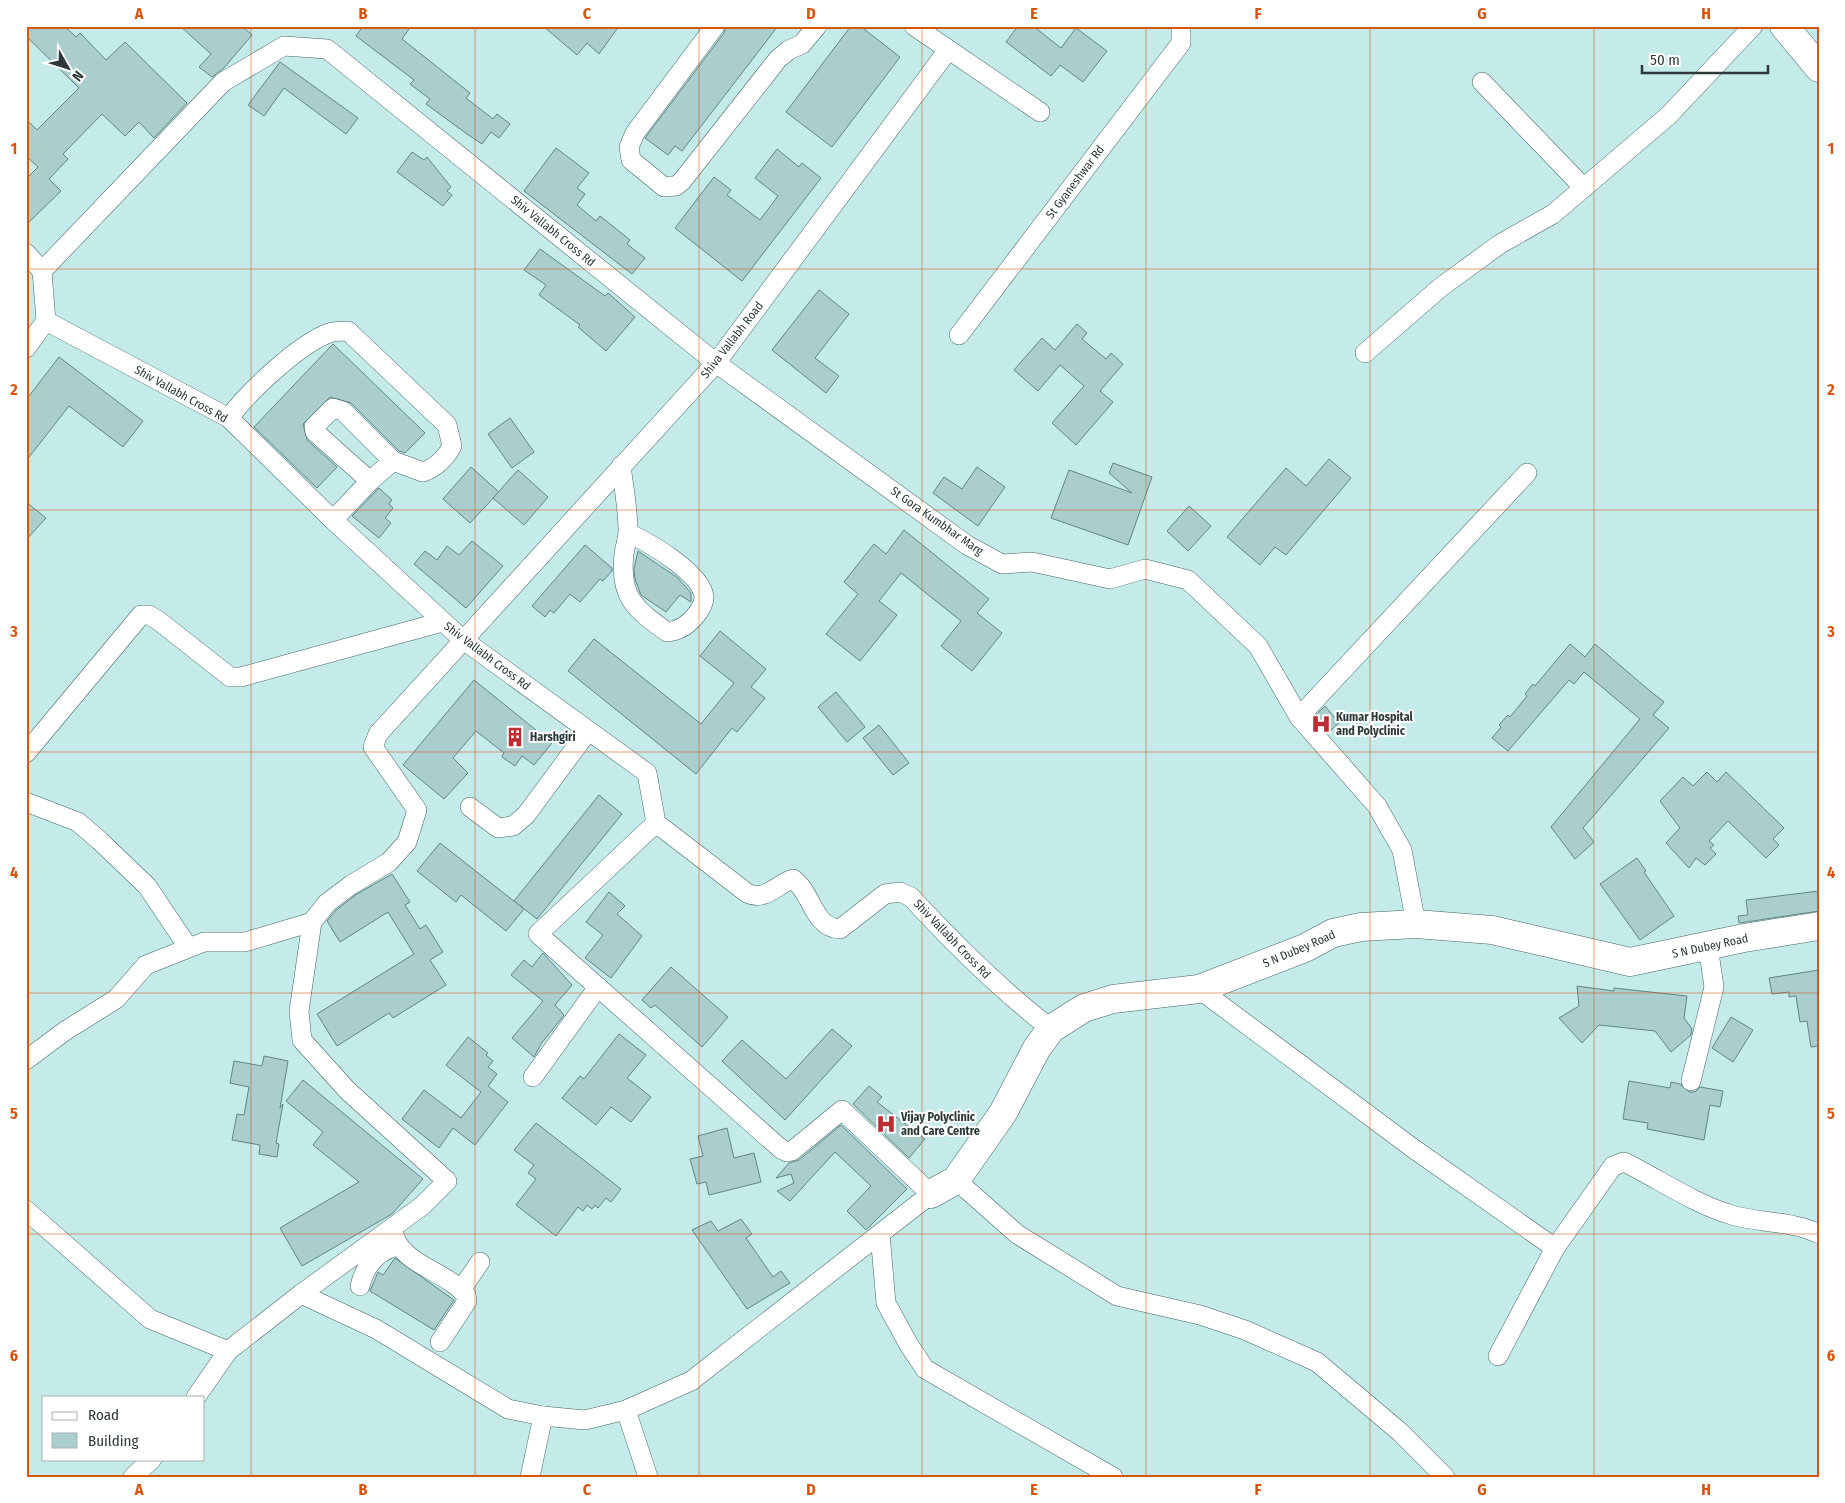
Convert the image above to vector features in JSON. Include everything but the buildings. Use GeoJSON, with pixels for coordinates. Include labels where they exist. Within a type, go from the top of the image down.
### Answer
{"type":"FeatureCollection","features":[{"type":"Feature","properties":{"kind":"street"},"geometry":{"type":"LineString","coordinates":[[715,26],[635,132],[628,147],[631,160],[664,187],[676,186],[682,181],[778,59],[789,50],[802,44],[818,26]]}},
{"type":"Feature","properties":{"kind":"street"},"geometry":{"type":"LineString","coordinates":[[914,26],[1040,112]]}},
{"type":"Feature","properties":{"kind":"street","name":"St Gyaneshwar Rd"},"geometry":{"type":"LineString","coordinates":[[959,334],[1181,42],[1181,26]]}},
{"type":"Feature","properties":{"kind":"street"},"geometry":{"type":"LineString","coordinates":[[1365,353],[1441,287],[1500,244],[1553,214],[1584,188],[1668,116],[1753,26]]}},
{"type":"Feature","properties":{"kind":"street"},"geometry":{"type":"LineString","coordinates":[[1784,26],[1819,68]]}},
{"type":"Feature","properties":{"kind":"street","name":"Shiv Vallabh Cross Rd"},"geometry":{"type":"LineString","coordinates":[[716,363],[326,49],[284,46],[223,82],[42,271],[34,332],[228,418],[333,520],[462,640],[647,773],[656,823],[755,897],[762,897],[793,879],[800,884],[823,924],[833,929],[840,929],[886,894],[900,892],[911,897],[972,962],[1012,998],[1051,1029]]}},
{"type":"Feature","properties":{"kind":"street","name":"Shiva Vallabh Road"},"geometry":{"type":"LineString","coordinates":[[312,922],[327,903],[351,885],[389,862],[407,842],[417,810],[373,747],[378,734],[716,363],[948,50]]}},
{"type":"Feature","properties":{"kind":"street"},"geometry":{"type":"LineString","coordinates":[[1482,82],[1584,188]]}},
{"type":"Feature","properties":{"kind":"street"},"geometry":{"type":"LineString","coordinates":[[26,253],[42,271]]}},
{"type":"Feature","properties":{"kind":"street"},"geometry":{"type":"LineString","coordinates":[[228,418],[274,371],[312,342],[329,333],[348,331],[447,424],[451,433],[452,446],[446,457],[434,468],[423,472],[394,461],[343,411],[334,408],[314,427],[315,432],[370,481]]}},
{"type":"Feature","properties":{"kind":"street","name":"St Gora Kumbhar Marg"},"geometry":{"type":"LineString","coordinates":[[716,363],[967,545],[1002,564],[1032,562],[1110,579],[1145,570],[1188,580],[1258,646],[1299,717],[1377,806],[1402,850],[1416,924]]}},
{"type":"Feature","properties":{"kind":"street"},"geometry":{"type":"LineString","coordinates":[[333,520],[370,481],[394,461]]}},
{"type":"Feature","properties":{"kind":"street"},"geometry":{"type":"LineString","coordinates":[[622,466],[628,533],[624,556],[625,584],[629,600],[646,617],[667,632],[682,628],[701,607],[704,599],[702,591],[687,573],[662,552],[628,533]]}},
{"type":"Feature","properties":{"kind":"street"},"geometry":{"type":"LineString","coordinates":[[1299,717],[1527,473]]}},
{"type":"Feature","properties":{"kind":"street"},"geometry":{"type":"LineString","coordinates":[[26,753],[141,615],[150,615],[159,621],[219,671],[230,677],[442,622]]}},
{"type":"Feature","properties":{"kind":"street"},"geometry":{"type":"LineString","coordinates":[[470,807],[498,828],[513,826],[526,815],[588,731]]}},
{"type":"Feature","properties":{"kind":"street"},"geometry":{"type":"LineString","coordinates":[[26,802],[78,822],[100,841],[147,886],[188,947]]}},
{"type":"Feature","properties":{"kind":"street"},"geometry":{"type":"LineString","coordinates":[[301,1294],[376,1329],[508,1409],[543,1416],[585,1420],[626,1410],[691,1381],[931,1194],[842,1110],[792,1151],[786,1152],[781,1149],[538,934],[656,823]]}},
{"type":"Feature","properties":{"kind":"street"},"geometry":{"type":"LineString","coordinates":[[26,1060],[65,1031],[116,999],[146,965],[204,942],[245,942],[312,922],[299,1011],[302,1040],[347,1090],[447,1181],[394,1237],[388,1248],[370,1261],[360,1286]]}},
{"type":"Feature","properties":{"kind":"street","name":"S N Dubey Road"},"geometry":{"type":"LineString","coordinates":[[931,1194],[956,1180],[1003,1113],[1037,1048],[1051,1029],[1084,1008],[1113,999],[1199,989],[1305,948],[1333,933],[1360,927],[1416,924],[1492,930],[1630,962],[1819,926]]}},
{"type":"Feature","properties":{"kind":"street"},"geometry":{"type":"LineString","coordinates":[[1691,1081],[1714,988],[1708,946]]}},
{"type":"Feature","properties":{"kind":"street"},"geometry":{"type":"LineString","coordinates":[[533,1077],[598,987]]}},
{"type":"Feature","properties":{"kind":"street"},"geometry":{"type":"LineString","coordinates":[[1199,989],[1414,1149],[1555,1248]]}},
{"type":"Feature","properties":{"kind":"street"},"geometry":{"type":"LineString","coordinates":[[1498,1356],[1555,1248],[1613,1166],[1624,1162],[1713,1208],[1733,1216],[1770,1222],[1819,1234]]}},
{"type":"Feature","properties":{"kind":"street"},"geometry":{"type":"LineString","coordinates":[[956,1180],[1017,1234],[1117,1296],[1200,1315],[1245,1330],[1318,1362],[1400,1432],[1445,1477]]}},
{"type":"Feature","properties":{"kind":"street"},"geometry":{"type":"LineString","coordinates":[[26,1210],[150,1319],[228,1351]]}},
{"type":"Feature","properties":{"kind":"street"},"geometry":{"type":"LineString","coordinates":[[880,1234],[886,1303],[909,1345],[925,1369],[1113,1477]]}},
{"type":"Feature","properties":{"kind":"street"},"geometry":{"type":"LineString","coordinates":[[394,1237],[466,1295],[467,1301],[440,1342]]}},
{"type":"Feature","properties":{"kind":"street"},"geometry":{"type":"LineString","coordinates":[[197,1396],[228,1351],[301,1294],[394,1237]]}},
{"type":"Feature","properties":{"kind":"street"},"geometry":{"type":"LineString","coordinates":[[460,1290],[480,1262]]}},
{"type":"Feature","properties":{"kind":"street"},"geometry":{"type":"LineString","coordinates":[[626,1410],[648,1477]]}},
{"type":"Feature","properties":{"kind":"street"},"geometry":{"type":"LineString","coordinates":[[530,1477],[543,1416]]}},
{"type":"Feature","properties":{"kind":"street"},"geometry":{"type":"LineString","coordinates":[[133,1477],[151,1460]]}},
{"type":"Feature","properties":{"kind":"place","name":"Kumar Hospital and Polyclinic"},"geometry":{"type":"Point","coordinates":[1321,724]}},
{"type":"Feature","properties":{"kind":"place","name":"Harshgiri"},"geometry":{"type":"Point","coordinates":[515,737]}},
{"type":"Feature","properties":{"kind":"place","name":"Vijay Polyclinic and Care Centre"},"geometry":{"type":"Point","coordinates":[886,1124]}}]}
